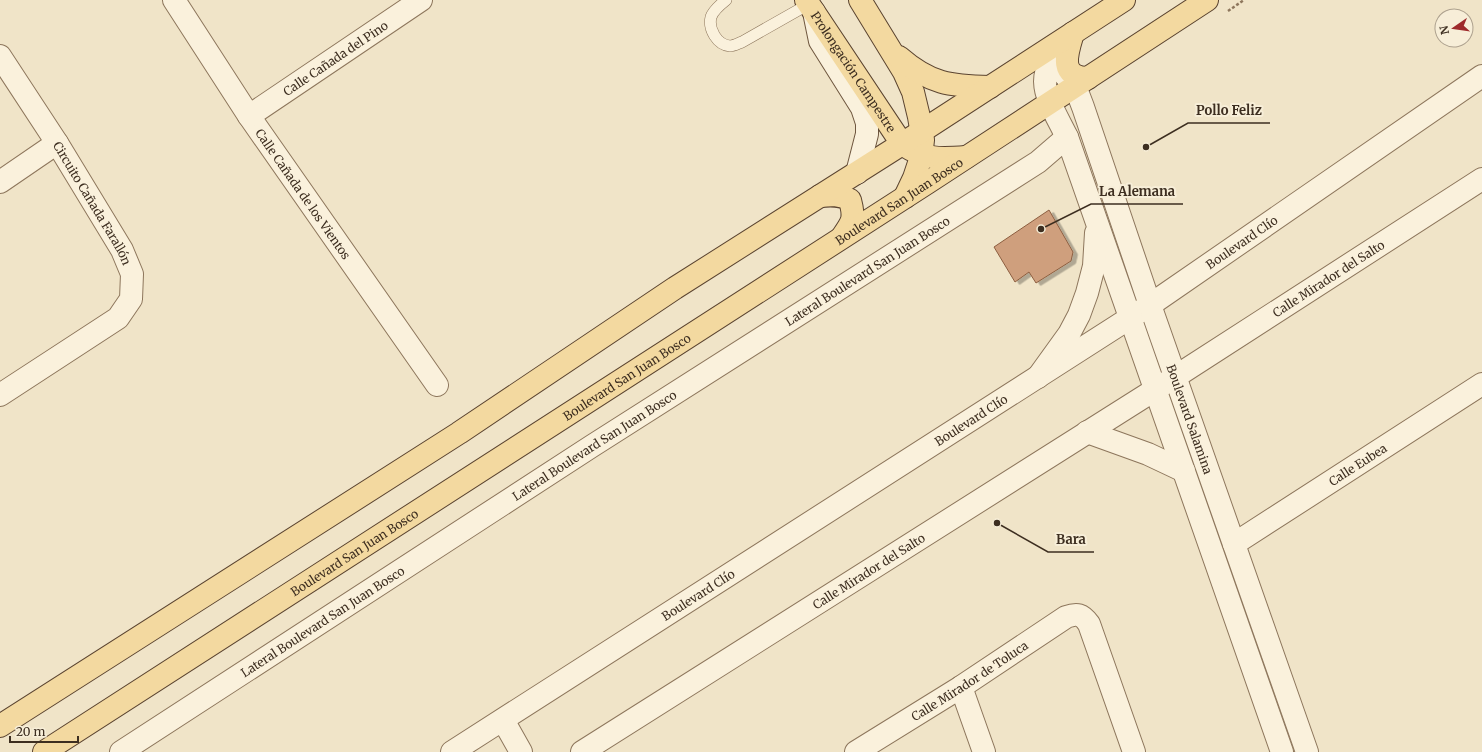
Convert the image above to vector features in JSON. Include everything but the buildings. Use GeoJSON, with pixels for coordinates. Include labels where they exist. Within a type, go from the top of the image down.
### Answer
{"type":"FeatureCollection","features":[{"type":"Feature","properties":{"kind":"main road"},"geometry":{"type":"LineString","coordinates":[[860,0],[904,72],[913,92],[923,140],[921,155],[914,178],[905,197]]}},
{"type":"Feature","properties":{"kind":"main road"},"geometry":{"type":"LineString","coordinates":[[0,726],[452,437],[675,288],[1018,69],[1073,33],[1102,6],[1124,0]]}},
{"type":"Feature","properties":{"kind":"main road","name":"Boulevard San Juan Bosco"},"geometry":{"type":"LineString","coordinates":[[44,752],[968,157],[1207,0]]}},
{"type":"Feature","properties":{"kind":"main road","name":"Prolongación Campestre"},"geometry":{"type":"LineString","coordinates":[[809,5],[902,144]]}},
{"type":"Feature","properties":{"kind":"main road"},"geometry":{"type":"LineString","coordinates":[[1073,33],[1068,48],[1066,64],[1071,74],[1078,77],[1081,82]]}},
{"type":"Feature","properties":{"kind":"main road"},"geometry":{"type":"LineString","coordinates":[[889,48],[920,74],[935,81],[954,85],[990,87]]}},
{"type":"Feature","properties":{"kind":"main road"},"geometry":{"type":"LineString","coordinates":[[902,144],[921,155],[937,158],[968,157]]}},
{"type":"Feature","properties":{"kind":"main road"},"geometry":{"type":"LineString","coordinates":[[820,196],[845,196],[850,200],[853,211],[852,223],[842,237]]}},
{"type":"Feature","properties":{"kind":"street","name":"Calle Cañada de los Vientos"},"geometry":{"type":"LineString","coordinates":[[174,0],[249,116],[437,384]]}},
{"type":"Feature","properties":{"kind":"street","name":"Calle Cañada del Pino"},"geometry":{"type":"LineString","coordinates":[[249,116],[422,0]]}},
{"type":"Feature","properties":{"kind":"street"},"geometry":{"type":"LineString","coordinates":[[809,5],[820,41],[858,102],[867,123],[867,134],[857,173]]}},
{"type":"Feature","properties":{"kind":"street"},"geometry":{"type":"LineString","coordinates":[[1047,66],[1056,50],[1073,33]]}},
{"type":"Feature","properties":{"kind":"street","name":"Circuito Cañada Farallón"},"geometry":{"type":"LineString","coordinates":[[0,56],[57,143],[122,250],[132,274],[131,299],[118,318],[0,395]]}},
{"type":"Feature","properties":{"kind":"street"},"geometry":{"type":"LineString","coordinates":[[1018,69],[1034,65],[1047,66],[1081,82]]}},
{"type":"Feature","properties":{"kind":"street","name":"Boulevard Salamina"},"geometry":{"type":"LineString","coordinates":[[1047,66],[1045,84],[1049,103],[1067,137],[1282,752]]}},
{"type":"Feature","properties":{"kind":"street","name":"Boulevard Clío"},"geometry":{"type":"LineString","coordinates":[[452,752],[1150,305],[1482,76]]}},
{"type":"Feature","properties":{"kind":"street","name":"Boulevard Salamina"},"geometry":{"type":"LineString","coordinates":[[1081,82],[1083,107],[1175,377],[1307,752]]}},
{"type":"Feature","properties":{"kind":"street","name":"Lateral Boulevard San Juan Bosco"},"geometry":{"type":"LineString","coordinates":[[121,752],[592,446],[1038,162],[1067,137]]}},
{"type":"Feature","properties":{"kind":"street"},"geometry":{"type":"LineString","coordinates":[[0,182],[57,143]]}},
{"type":"Feature","properties":{"kind":"street","name":"Calle Mirador del Salto"},"geometry":{"type":"LineString","coordinates":[[582,752],[1175,377],[1482,179]]}},
{"type":"Feature","properties":{"kind":"street"},"geometry":{"type":"LineString","coordinates":[[1038,377],[1069,334],[1087,293],[1094,266],[1097,221]]}},
{"type":"Feature","properties":{"kind":"street","name":"Calle Eubea"},"geometry":{"type":"LineString","coordinates":[[1234,544],[1482,384]]}},
{"type":"Feature","properties":{"kind":"street"},"geometry":{"type":"LineString","coordinates":[[1087,432],[1148,454],[1184,471]]}},
{"type":"Feature","properties":{"kind":"street","name":"Calle Mirador de Toluca"},"geometry":{"type":"LineString","coordinates":[[856,752],[961,687],[1066,617],[1075,614],[1084,616],[1089,624],[1134,752]]}},
{"type":"Feature","properties":{"kind":"street"},"geometry":{"type":"LineString","coordinates":[[961,687],[984,752]]}},
{"type":"Feature","properties":{"kind":"street"},"geometry":{"type":"LineString","coordinates":[[503,720],[521,752]]}},
{"type":"Feature","properties":{"kind":"lane"},"geometry":{"type":"LineString","coordinates":[[726,0],[711,16],[712,30],[719,42],[730,46],[742,42],[809,5]]}},
{"type":"Feature","properties":{"kind":"place","name":"Pollo Feliz"},"geometry":{"type":"Point","coordinates":[1146,147]}},
{"type":"Feature","properties":{"kind":"place","name":"La Alemana"},"geometry":{"type":"Point","coordinates":[1041,229]}},
{"type":"Feature","properties":{"kind":"place","name":"Bara"},"geometry":{"type":"Point","coordinates":[997,523]}}]}
